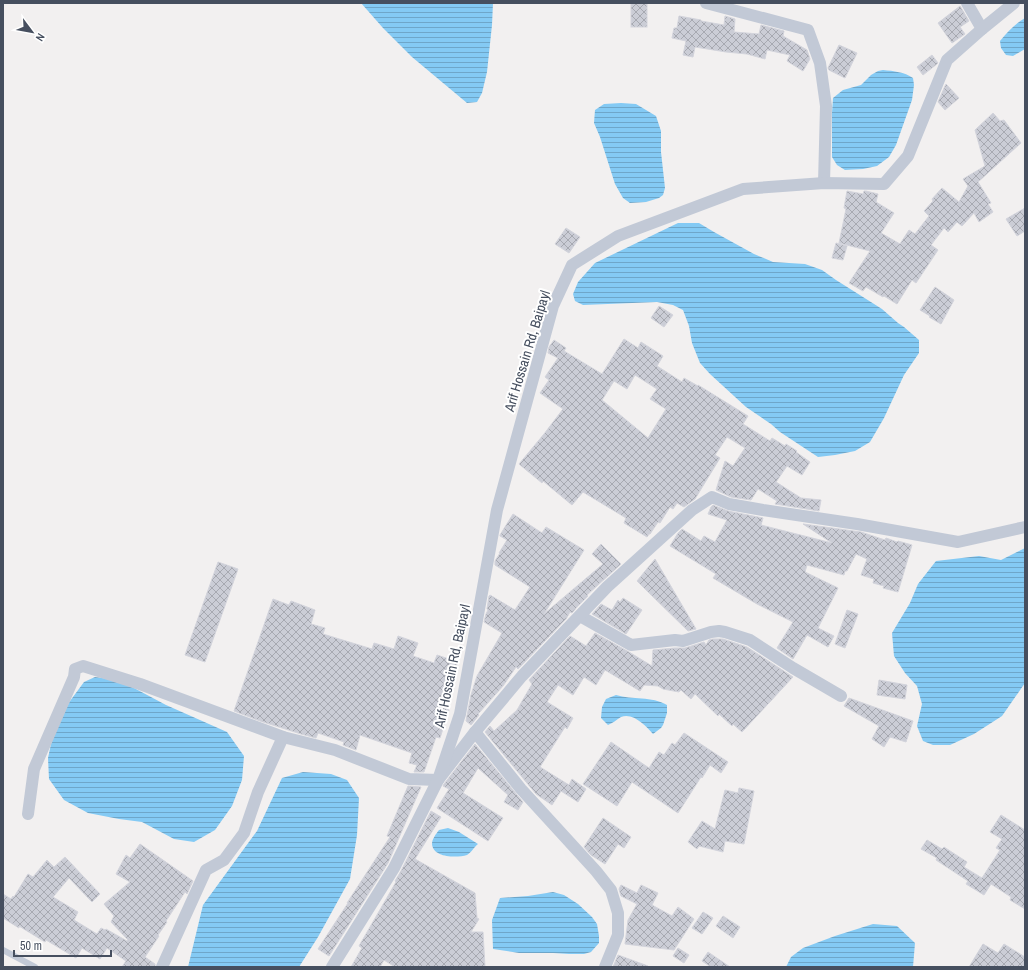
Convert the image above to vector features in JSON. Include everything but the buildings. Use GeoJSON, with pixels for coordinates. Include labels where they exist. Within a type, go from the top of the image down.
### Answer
{"type":"FeatureCollection","features":[{"type":"Feature","properties":{"kind":"street"},"geometry":{"type":"LineString","coordinates":[[706,3],[808,30],[820,63],[826,106],[824,183]]}},
{"type":"Feature","properties":{"kind":"street"},"geometry":{"type":"LineString","coordinates":[[967,3],[982,29]]}},
{"type":"Feature","properties":{"kind":"street","name":"Arif Hossain Rd, Baipayl"},"geometry":{"type":"LineString","coordinates":[[332,967],[394,868],[438,780],[460,714],[497,510],[553,306],[572,265],[618,236],[742,189],[824,183],[884,184],[908,156],[947,60],[1014,3]]}},
{"type":"Feature","properties":{"kind":"street"},"geometry":{"type":"LineString","coordinates":[[28,814],[34,768],[74,677],[75,669],[83,666],[140,684],[283,737],[335,750],[409,779],[438,780],[475,732],[522,676],[607,587],[692,510],[712,496],[729,504],[857,524],[958,542],[1025,527]]}},
{"type":"Feature","properties":{"kind":"street"},"geometry":{"type":"LineString","coordinates":[[580,616],[631,645],[676,640],[683,641],[711,632],[725,632],[750,640],[793,668],[841,696]]}},
{"type":"Feature","properties":{"kind":"street"},"geometry":{"type":"LineString","coordinates":[[475,732],[521,789],[612,890],[618,913],[618,936],[605,967]]}},
{"type":"Feature","properties":{"kind":"street"},"geometry":{"type":"LineString","coordinates":[[162,967],[206,870],[224,860],[244,833],[258,792],[283,737]]}},
{"type":"Feature","properties":{"kind":"lane"},"geometry":{"type":"LineString","coordinates":[[3,950],[36,967]]}},
{"type":"Feature","properties":{"kind":"water"},"geometry":{"type":"Polygon","coordinates":[[[361,3],[493,3],[487,72],[482,93],[477,102],[467,103],[412,57],[361,3]]]}},
{"type":"Feature","properties":{"kind":"water"},"geometry":{"type":"Polygon","coordinates":[[[1025,18],[1025,49],[1013,56],[1006,55],[1001,48],[1000,41],[1012,28],[1025,18]]]}},
{"type":"Feature","properties":{"kind":"water"},"geometry":{"type":"Polygon","coordinates":[[[883,70],[895,71],[913,78],[914,85],[912,100],[896,145],[889,157],[877,166],[863,169],[845,170],[837,165],[832,157],[833,98],[843,90],[861,85],[871,75],[883,70]]]}},
{"type":"Feature","properties":{"kind":"water"},"geometry":{"type":"Polygon","coordinates":[[[604,104],[636,104],[656,116],[661,131],[661,152],[665,188],[663,195],[659,198],[646,202],[630,203],[623,198],[615,184],[594,123],[595,110],[604,104]]]}},
{"type":"Feature","properties":{"kind":"water"},"geometry":{"type":"Polygon","coordinates":[[[678,223],[699,223],[754,254],[773,262],[805,264],[822,270],[882,309],[919,340],[919,353],[904,375],[884,418],[870,442],[855,451],[818,457],[780,432],[746,407],[700,363],[692,343],[689,326],[683,310],[673,305],[657,302],[583,305],[575,301],[573,294],[578,282],[595,263],[678,223]]]}},
{"type":"Feature","properties":{"kind":"water"},"geometry":{"type":"Polygon","coordinates":[[[1025,548],[1025,683],[1002,716],[974,734],[950,745],[933,745],[923,741],[917,726],[922,704],[917,686],[905,673],[894,656],[892,633],[910,603],[918,584],[936,561],[979,556],[1001,560],[1025,548]]]}},
{"type":"Feature","properties":{"kind":"water"},"geometry":{"type":"Polygon","coordinates":[[[95,677],[109,679],[134,688],[166,705],[227,732],[244,756],[242,780],[232,806],[215,830],[194,842],[174,839],[142,822],[88,813],[64,800],[49,779],[48,758],[54,730],[70,701],[84,682],[95,677]]]}},
{"type":"Feature","properties":{"kind":"water"},"geometry":{"type":"Polygon","coordinates":[[[616,695],[655,700],[667,705],[667,713],[661,728],[653,734],[647,727],[630,716],[621,717],[608,725],[601,718],[602,707],[606,699],[616,695]]]}},
{"type":"Feature","properties":{"kind":"water"},"geometry":{"type":"Polygon","coordinates":[[[303,772],[331,774],[347,780],[359,798],[357,835],[350,879],[318,937],[299,967],[188,967],[203,905],[257,831],[282,778],[303,772]]]}},
{"type":"Feature","properties":{"kind":"water"},"geometry":{"type":"Polygon","coordinates":[[[448,828],[459,832],[478,844],[467,855],[457,857],[446,856],[436,852],[433,849],[432,844],[434,837],[439,830],[448,828]]]}},
{"type":"Feature","properties":{"kind":"water"},"geometry":{"type":"Polygon","coordinates":[[[553,892],[564,895],[578,904],[597,924],[599,943],[591,952],[584,954],[519,953],[493,949],[492,920],[500,898],[553,892]]]}},
{"type":"Feature","properties":{"kind":"water"},"geometry":{"type":"Polygon","coordinates":[[[873,924],[897,926],[915,943],[913,967],[786,967],[791,957],[803,948],[873,924]]]}}]}
